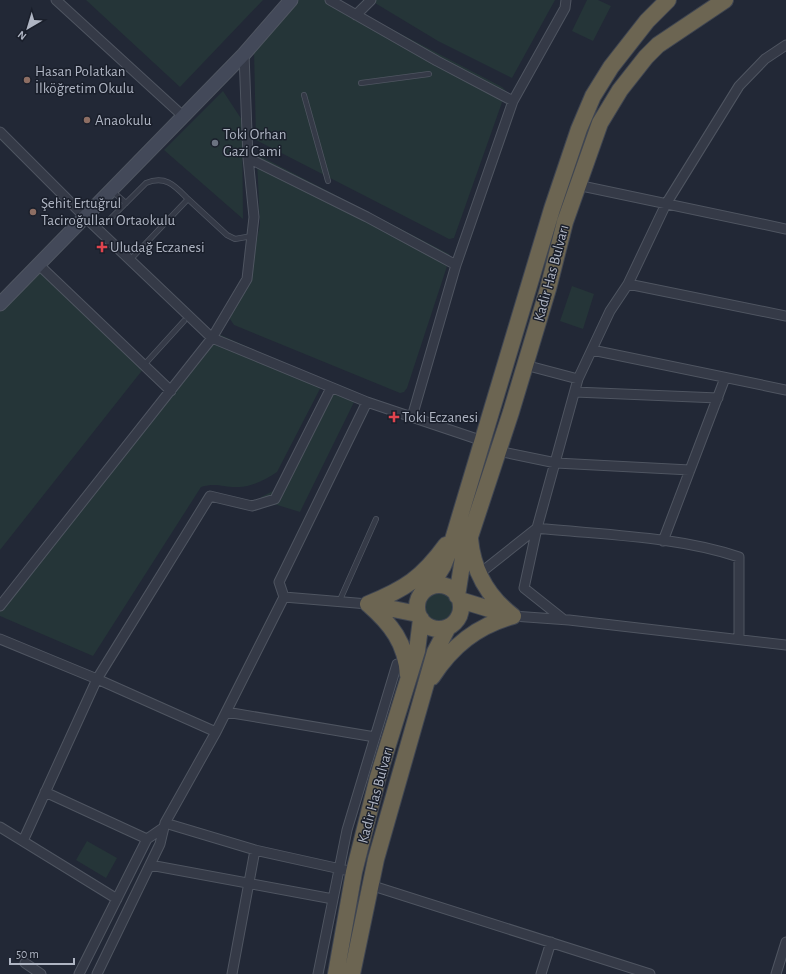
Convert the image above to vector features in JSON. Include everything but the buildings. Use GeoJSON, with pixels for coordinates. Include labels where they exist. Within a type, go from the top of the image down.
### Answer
{"type":"FeatureCollection","features":[{"type":"Feature","properties":{"kind":"highway","name":"Kadir Has Bulvarı"},"geometry":{"type":"LineString","coordinates":[[459,598],[463,532],[483,441],[552,209],[585,112],[601,81],[621,53],[647,21],[668,0]]}},
{"type":"Feature","properties":{"kind":"highway","name":"Kadir Has Bulvarı"},"geometry":{"type":"LineString","coordinates":[[426,591],[463,532],[498,452],[525,365],[577,185],[600,123],[616,95],[635,69],[658,45],[725,0]]}},
{"type":"Feature","properties":{"kind":"highway"},"geometry":{"type":"LineString","coordinates":[[368,604],[401,589],[416,580],[463,532],[479,574],[492,597],[513,616]]}},
{"type":"Feature","properties":{"kind":"highway"},"geometry":{"type":"LineString","coordinates":[[368,604],[445,586],[459,598],[513,616]]}},
{"type":"Feature","properties":{"kind":"highway"},"geometry":{"type":"LineString","coordinates":[[419,616],[418,603],[426,591]]}},
{"type":"Feature","properties":{"kind":"highway"},"geometry":{"type":"LineString","coordinates":[[451,625],[460,611],[459,598]]}},
{"type":"Feature","properties":{"kind":"highway"},"geometry":{"type":"LineString","coordinates":[[368,604],[419,616],[433,628],[493,621],[513,616]]}},
{"type":"Feature","properties":{"kind":"highway"},"geometry":{"type":"LineString","coordinates":[[368,604],[392,628],[399,638],[406,657],[408,683]]}},
{"type":"Feature","properties":{"kind":"highway","name":"Kadir Has Bulvarı"},"geometry":{"type":"LineString","coordinates":[[336,974],[347,871],[378,744],[408,683],[417,651],[419,616]]}},
{"type":"Feature","properties":{"kind":"highway"},"geometry":{"type":"LineString","coordinates":[[421,698],[432,676],[453,649],[469,636],[493,621]]}},
{"type":"Feature","properties":{"kind":"highway","name":"Kadir Has Bulvarı"},"geometry":{"type":"LineString","coordinates":[[352,974],[376,859],[434,652],[451,625]]}},
{"type":"Feature","properties":{"kind":"street"},"geometry":{"type":"LineString","coordinates":[[56,0],[184,117]]}},
{"type":"Feature","properties":{"kind":"street"},"geometry":{"type":"LineString","coordinates":[[0,304],[184,117],[244,54],[291,0]]}},
{"type":"Feature","properties":{"kind":"street"},"geometry":{"type":"LineString","coordinates":[[330,0],[437,61],[513,101]]}},
{"type":"Feature","properties":{"kind":"street"},"geometry":{"type":"LineString","coordinates":[[356,15],[371,0]]}},
{"type":"Feature","properties":{"kind":"street"},"geometry":{"type":"LineString","coordinates":[[412,417],[456,265],[513,101],[565,8],[566,0]]}},
{"type":"Feature","properties":{"kind":"street"},"geometry":{"type":"LineString","coordinates":[[563,619],[524,588],[538,528],[578,379],[610,311],[628,284],[666,204],[739,86],[765,59],[786,45]]}},
{"type":"Feature","properties":{"kind":"street"},"geometry":{"type":"LineString","coordinates":[[0,606],[212,338],[247,279],[254,217],[248,158],[244,54]]}},
{"type":"Feature","properties":{"kind":"street"},"geometry":{"type":"LineString","coordinates":[[0,132],[86,218],[212,338],[367,402],[483,441]]}},
{"type":"Feature","properties":{"kind":"street"},"geometry":{"type":"LineString","coordinates":[[248,158],[367,217],[456,265]]}},
{"type":"Feature","properties":{"kind":"street"},"geometry":{"type":"LineString","coordinates":[[577,185],[786,229]]}},
{"type":"Feature","properties":{"kind":"street"},"geometry":{"type":"LineString","coordinates":[[39,265],[171,391]]}},
{"type":"Feature","properties":{"kind":"street"},"geometry":{"type":"LineString","coordinates":[[628,284],[786,316]]}},
{"type":"Feature","properties":{"kind":"street"},"geometry":{"type":"LineString","coordinates":[[592,350],[786,390]]}},
{"type":"Feature","properties":{"kind":"street"},"geometry":{"type":"LineString","coordinates":[[525,365],[578,379]]}},
{"type":"Feature","properties":{"kind":"street"},"geometry":{"type":"LineString","coordinates":[[663,541],[725,378]]}},
{"type":"Feature","properties":{"kind":"street"},"geometry":{"type":"LineString","coordinates":[[23,841],[97,678],[210,496],[252,506],[275,499],[331,388]]}},
{"type":"Feature","properties":{"kind":"street"},"geometry":{"type":"LineString","coordinates":[[575,392],[718,398]]}},
{"type":"Feature","properties":{"kind":"street"},"geometry":{"type":"LineString","coordinates":[[98,974],[160,844],[164,825],[216,732],[284,597],[279,582],[367,402]]}},
{"type":"Feature","properties":{"kind":"street"},"geometry":{"type":"LineString","coordinates":[[498,452],[556,463],[690,470]]}},
{"type":"Feature","properties":{"kind":"street"},"geometry":{"type":"LineString","coordinates":[[479,574],[538,528],[663,541],[719,551],[739,558],[739,639]]}},
{"type":"Feature","properties":{"kind":"street"},"geometry":{"type":"LineString","coordinates":[[284,597],[368,604]]}},
{"type":"Feature","properties":{"kind":"street"},"geometry":{"type":"LineString","coordinates":[[513,616],[563,619],[786,645]]}},
{"type":"Feature","properties":{"kind":"street"},"geometry":{"type":"LineString","coordinates":[[0,639],[97,678],[216,732]]}},
{"type":"Feature","properties":{"kind":"street"},"geometry":{"type":"LineString","coordinates":[[226,712],[378,744],[397,664]]}},
{"type":"Feature","properties":{"kind":"street"},"geometry":{"type":"LineString","coordinates":[[45,792],[147,839]]}},
{"type":"Feature","properties":{"kind":"street"},"geometry":{"type":"LineString","coordinates":[[79,974],[147,839],[164,825]]}},
{"type":"Feature","properties":{"kind":"street"},"geometry":{"type":"LineString","coordinates":[[164,825],[255,850],[347,871],[333,898],[318,974]]}},
{"type":"Feature","properties":{"kind":"street"},"geometry":{"type":"LineString","coordinates":[[0,827],[116,899]]}},
{"type":"Feature","properties":{"kind":"street"},"geometry":{"type":"LineString","coordinates":[[232,974],[255,850]]}},
{"type":"Feature","properties":{"kind":"street"},"geometry":{"type":"LineString","coordinates":[[150,864],[248,884],[333,898]]}},
{"type":"Feature","properties":{"kind":"street"},"geometry":{"type":"LineString","coordinates":[[370,885],[650,974]]}},
{"type":"Feature","properties":{"kind":"street"},"geometry":{"type":"LineString","coordinates":[[541,974],[551,942]]}},
{"type":"Feature","properties":{"kind":"street"},"geometry":{"type":"LineString","coordinates":[[776,974],[786,942]]}},
{"type":"Feature","properties":{"kind":"street"},"geometry":{"type":"LineString","coordinates":[[25,963],[41,974]]}},
{"type":"Feature","properties":{"kind":"lane"},"geometry":{"type":"LineString","coordinates":[[361,83],[429,74]]}},
{"type":"Feature","properties":{"kind":"lane"},"geometry":{"type":"LineString","coordinates":[[304,95],[328,181]]}},
{"type":"Feature","properties":{"kind":"lane"},"geometry":{"type":"LineString","coordinates":[[108,221],[146,183],[157,179],[173,183],[227,235],[235,239],[252,236]]}},
{"type":"Feature","properties":{"kind":"lane"},"geometry":{"type":"LineString","coordinates":[[112,190],[126,203]]}},
{"type":"Feature","properties":{"kind":"lane"},"geometry":{"type":"LineString","coordinates":[[130,260],[188,199]]}},
{"type":"Feature","properties":{"kind":"lane"},"geometry":{"type":"LineString","coordinates":[[144,365],[184,321]]}},
{"type":"Feature","properties":{"kind":"lane"},"geometry":{"type":"LineString","coordinates":[[339,602],[376,519]]}},
{"type":"Feature","properties":{"kind":"shaded area"},"geometry":{"type":"Polygon","coordinates":[[[86,0],[263,0],[180,87],[86,0]]]}},
{"type":"Feature","properties":{"kind":"shaded area"},"geometry":{"type":"Polygon","coordinates":[[[298,0],[336,0],[502,87],[506,91],[454,238],[449,239],[256,140],[254,50],[256,41],[298,0]]]}},
{"type":"Feature","properties":{"kind":"shaded area"},"geometry":{"type":"Polygon","coordinates":[[[370,0],[555,0],[512,78],[438,41],[370,0]]]}},
{"type":"Feature","properties":{"kind":"shaded area"},"geometry":{"type":"Polygon","coordinates":[[[587,0],[598,0],[611,6],[593,41],[572,31],[587,0]]]}},
{"type":"Feature","properties":{"kind":"shaded area"},"geometry":{"type":"Polygon","coordinates":[[[223,91],[242,120],[243,219],[164,150],[223,91]]]}},
{"type":"Feature","properties":{"kind":"shaded area"},"geometry":{"type":"Polygon","coordinates":[[[260,156],[449,254],[450,257],[407,388],[404,392],[400,393],[234,325],[230,319],[230,313],[249,280],[260,224],[257,160],[260,156]]]}},
{"type":"Feature","properties":{"kind":"shaded area"},"geometry":{"type":"Polygon","coordinates":[[[39,271],[144,368],[0,550],[0,311],[39,271]]]}},
{"type":"Feature","properties":{"kind":"shaded area"},"geometry":{"type":"Polygon","coordinates":[[[572,286],[594,294],[583,329],[560,321],[572,286]]]}},
{"type":"Feature","properties":{"kind":"shaded area"},"geometry":{"type":"Polygon","coordinates":[[[221,335],[324,381],[277,472],[259,482],[244,487],[212,485],[201,487],[93,656],[0,616],[0,608],[192,355],[208,340],[221,335]]]}},
{"type":"Feature","properties":{"kind":"shaded area"},"geometry":{"type":"Polygon","coordinates":[[[337,386],[358,394],[300,512],[261,500],[261,497],[275,490],[337,386]]]}},
{"type":"Feature","properties":{"kind":"shaded area"},"geometry":{"type":"Polygon","coordinates":[[[436,590],[442,590],[446,591],[453,597],[456,607],[455,614],[449,621],[442,624],[436,624],[432,623],[425,617],[422,610],[422,604],[423,600],[429,593],[436,590]]]}},
{"type":"Feature","properties":{"kind":"shaded area"},"geometry":{"type":"Polygon","coordinates":[[[87,841],[117,858],[106,878],[76,860],[87,841]]]}},
{"type":"Feature","properties":{"kind":"place","name":"Hasan Polatkan İlköğretim Okulu"},"geometry":{"type":"Point","coordinates":[27,80]}},
{"type":"Feature","properties":{"kind":"place","name":"Anaokulu"},"geometry":{"type":"Point","coordinates":[87,120]}},
{"type":"Feature","properties":{"kind":"place","name":"Toki Orhan Gazi Cami"},"geometry":{"type":"Point","coordinates":[215,143]}},
{"type":"Feature","properties":{"kind":"place","name":"Şehit Ertuğrul Taciroğulları Ortaokulu"},"geometry":{"type":"Point","coordinates":[33,212]}},
{"type":"Feature","properties":{"kind":"place","name":"Uludağ Eczanesi"},"geometry":{"type":"Point","coordinates":[102,247]}},
{"type":"Feature","properties":{"kind":"place","name":"Toki Eczanesi"},"geometry":{"type":"Point","coordinates":[394,417]}}]}
